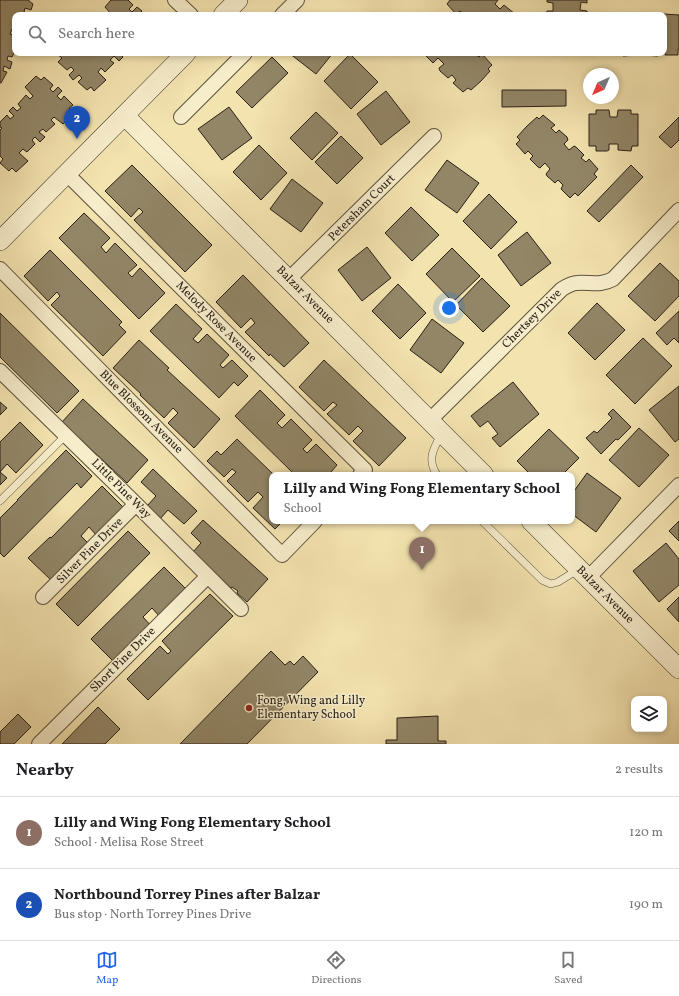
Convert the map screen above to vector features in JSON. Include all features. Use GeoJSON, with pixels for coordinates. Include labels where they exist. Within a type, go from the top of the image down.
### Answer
{"type":"FeatureCollection","features":[{"type":"Feature","properties":{"kind":"street"},"geometry":{"type":"LineString","coordinates":[[175,0],[189,12]]}},
{"type":"Feature","properties":{"kind":"street"},"geometry":{"type":"LineString","coordinates":[[227,12],[238,0]]}},
{"type":"Feature","properties":{"kind":"street"},"geometry":{"type":"LineString","coordinates":[[285,12],[297,0]]}},
{"type":"Feature","properties":{"kind":"street"},"geometry":{"type":"LineString","coordinates":[[0,242],[183,56]]}},
{"type":"Feature","properties":{"kind":"street"},"geometry":{"type":"LineString","coordinates":[[181,117],[238,56]]}},
{"type":"Feature","properties":{"kind":"street","name":"Balzar Avenue"},"geometry":{"type":"LineString","coordinates":[[125,116],[481,472]]}},
{"type":"Feature","properties":{"kind":"street","name":"Petersham Court"},"geometry":{"type":"LineString","coordinates":[[289,279],[434,136]]}},
{"type":"Feature","properties":{"kind":"street","name":"Melody Rose Avenue"},"geometry":{"type":"LineString","coordinates":[[67,174],[363,472]]}},
{"type":"Feature","properties":{"kind":"street","name":"Chertsey Drive"},"geometry":{"type":"LineString","coordinates":[[436,427],[562,289],[576,282],[598,284],[613,279],[679,210]]}},
{"type":"Feature","properties":{"kind":"street","name":"Blue Blossom Avenue"},"geometry":{"type":"LineString","coordinates":[[0,269],[282,555],[312,524]]}},
{"type":"Feature","properties":{"kind":"street","name":"Little Pine Way"},"geometry":{"type":"LineString","coordinates":[[0,371],[136,504],[241,610]]}},
{"type":"Feature","properties":{"kind":"street"},"geometry":{"type":"LineString","coordinates":[[583,574],[679,485]]}},
{"type":"Feature","properties":{"kind":"street","name":"Silver Pine Drive"},"geometry":{"type":"LineString","coordinates":[[43,597],[136,504]]}},
{"type":"Feature","properties":{"kind":"street","name":"Balzar Avenue"},"geometry":{"type":"LineString","coordinates":[[534,524],[679,669]]}},
{"type":"Feature","properties":{"kind":"street","name":"Short Pine Drive"},"geometry":{"type":"LineString","coordinates":[[39,744],[208,576]]}},
{"type":"Feature","properties":{"kind":"lane"},"geometry":{"type":"LineString","coordinates":[[435,472],[432,460],[436,427]]}},
{"type":"Feature","properties":{"kind":"lane"},"geometry":{"type":"LineString","coordinates":[[0,501],[66,435]]}},
{"type":"Feature","properties":{"kind":"lane"},"geometry":{"type":"LineString","coordinates":[[485,524],[542,580],[551,584],[583,574]]}},
{"type":"Feature","properties":{"kind":"building"},"geometry":{"type":"Polygon","coordinates":[[[0,0],[29,0],[33,4],[31,10],[25,8],[24,12],[12,12],[12,29],[10,34],[12,35],[12,56],[12,57],[8,56],[7,60],[12,62],[10,69],[4,66],[3,71],[7,72],[0,83],[0,0]]]}},
{"type":"Feature","properties":{"kind":"building"},"geometry":{"type":"Polygon","coordinates":[[[111,0],[128,0],[133,5],[129,9],[132,12],[109,12],[105,7],[111,0]]]}},
{"type":"Feature","properties":{"kind":"building"},"geometry":{"type":"Polygon","coordinates":[[[450,0],[498,0],[495,4],[500,9],[504,5],[513,12],[454,12],[447,4],[450,0]]]}},
{"type":"Feature","properties":{"kind":"building"},"geometry":{"type":"Polygon","coordinates":[[[547,0],[587,0],[587,3],[581,2],[580,10],[587,12],[547,12],[553,11],[553,3],[547,2],[547,0]]]}},
{"type":"Feature","properties":{"kind":"building"},"geometry":{"type":"Polygon","coordinates":[[[137,7],[142,11],[141,12],[132,12],[137,7]]]}},
{"type":"Feature","properties":{"kind":"building"},"geometry":{"type":"Polygon","coordinates":[[[667,14],[679,15],[678,55],[667,55],[667,14]]]}},
{"type":"Feature","properties":{"kind":"building"},"geometry":{"type":"Polygon","coordinates":[[[60,56],[114,56],[110,60],[114,63],[105,72],[101,68],[98,72],[106,80],[94,91],[91,87],[87,90],[78,82],[82,78],[79,75],[73,80],[69,75],[74,70],[71,67],[67,70],[58,62],[62,58],[60,56]]]}},
{"type":"Feature","properties":{"kind":"building"},"geometry":{"type":"Polygon","coordinates":[[[114,56],[123,57],[119,61],[114,56]]]}},
{"type":"Feature","properties":{"kind":"building"},"geometry":{"type":"Polygon","coordinates":[[[293,56],[331,56],[316,74],[293,56]]]}},
{"type":"Feature","properties":{"kind":"building"},"geometry":{"type":"Polygon","coordinates":[[[348,56],[352,56],[378,82],[351,109],[324,81],[348,56]]]}},
{"type":"Feature","properties":{"kind":"building"},"geometry":{"type":"Polygon","coordinates":[[[426,56],[484,56],[492,65],[488,69],[490,71],[481,81],[471,90],[468,88],[463,92],[453,83],[456,80],[452,75],[448,78],[440,71],[439,68],[444,64],[438,58],[433,63],[426,56]]]}},
{"type":"Feature","properties":{"kind":"building"},"geometry":{"type":"Polygon","coordinates":[[[272,57],[288,73],[252,108],[236,92],[272,57]]]}},
{"type":"Feature","properties":{"kind":"building"},"geometry":{"type":"Polygon","coordinates":[[[36,76],[41,80],[44,77],[53,85],[50,89],[53,92],[58,87],[62,91],[57,96],[61,100],[64,96],[73,105],[69,108],[74,113],[63,124],[54,117],[51,120],[55,124],[46,132],[43,129],[39,132],[45,137],[40,142],[35,137],[32,140],[35,144],[27,152],[23,149],[19,153],[28,161],[16,172],[12,168],[9,171],[0,163],[3,159],[0,156],[0,130],[2,128],[0,127],[0,122],[7,115],[10,119],[14,116],[9,111],[13,107],[17,111],[21,108],[18,104],[26,95],[30,99],[33,96],[25,87],[36,76]]]}},
{"type":"Feature","properties":{"kind":"building"},"geometry":{"type":"Polygon","coordinates":[[[502,90],[566,90],[566,106],[502,107],[502,90]]]}},
{"type":"Feature","properties":{"kind":"building"},"geometry":{"type":"Polygon","coordinates":[[[386,91],[410,122],[381,145],[357,114],[386,91]]]}},
{"type":"Feature","properties":{"kind":"building"},"geometry":{"type":"Polygon","coordinates":[[[229,107],[252,138],[222,160],[198,129],[229,107]]]}},
{"type":"Feature","properties":{"kind":"building"},"geometry":{"type":"Polygon","coordinates":[[[596,110],[609,110],[610,117],[617,117],[618,110],[631,110],[631,114],[638,114],[638,146],[632,146],[631,151],[618,150],[618,144],[609,144],[609,150],[596,151],[596,146],[589,146],[589,114],[596,114],[596,110]]]}},
{"type":"Feature","properties":{"kind":"building"},"geometry":{"type":"Polygon","coordinates":[[[316,112],[338,133],[312,160],[290,138],[316,112]]]}},
{"type":"Feature","properties":{"kind":"building"},"geometry":{"type":"Polygon","coordinates":[[[543,115],[555,125],[551,128],[556,133],[559,130],[567,137],[568,140],[564,144],[569,150],[574,146],[576,147],[584,155],[581,158],[586,162],[589,159],[598,169],[594,174],[597,177],[578,196],[575,193],[570,198],[561,189],[563,185],[558,180],[555,183],[547,176],[546,174],[550,169],[545,163],[540,168],[538,167],[530,159],[533,156],[528,151],[525,154],[516,144],[520,140],[517,137],[527,126],[537,117],[539,119],[543,115]]]}},
{"type":"Feature","properties":{"kind":"building"},"geometry":{"type":"Polygon","coordinates":[[[679,117],[679,140],[671,148],[659,137],[679,117]]]}},
{"type":"Feature","properties":{"kind":"building"},"geometry":{"type":"Polygon","coordinates":[[[341,136],[363,158],[337,184],[315,162],[341,136]]]}},
{"type":"Feature","properties":{"kind":"building"},"geometry":{"type":"Polygon","coordinates":[[[259,145],[287,173],[261,200],[233,172],[259,145]]]}},
{"type":"Feature","properties":{"kind":"building"},"geometry":{"type":"Polygon","coordinates":[[[447,160],[479,183],[457,213],[425,190],[447,160]]]}},
{"type":"Feature","properties":{"kind":"building"},"geometry":{"type":"Polygon","coordinates":[[[132,165],[212,245],[185,272],[134,220],[143,212],[139,208],[131,217],[105,191],[132,165]]]}},
{"type":"Feature","properties":{"kind":"building"},"geometry":{"type":"Polygon","coordinates":[[[631,165],[643,177],[599,222],[587,211],[631,165]]]}},
{"type":"Feature","properties":{"kind":"building"},"geometry":{"type":"Polygon","coordinates":[[[292,179],[323,203],[301,232],[270,209],[292,179]]]}},
{"type":"Feature","properties":{"kind":"building"},"geometry":{"type":"Polygon","coordinates":[[[489,194],[517,222],[491,249],[463,221],[489,194]]]}},
{"type":"Feature","properties":{"kind":"building"},"geometry":{"type":"Polygon","coordinates":[[[411,207],[439,235],[412,261],[385,233],[411,207]]]}},
{"type":"Feature","properties":{"kind":"building"},"geometry":{"type":"Polygon","coordinates":[[[84,213],[110,238],[101,247],[106,253],[115,243],[137,265],[128,273],[132,277],[140,268],[165,293],[139,319],[59,238],[84,213]]]}},
{"type":"Feature","properties":{"kind":"building"},"geometry":{"type":"Polygon","coordinates":[[[527,232],[551,263],[521,286],[498,255],[527,232]]]}},
{"type":"Feature","properties":{"kind":"building"},"geometry":{"type":"Polygon","coordinates":[[[367,247],[391,278],[362,301],[338,270],[367,247]]]}},
{"type":"Feature","properties":{"kind":"building"},"geometry":{"type":"Polygon","coordinates":[[[452,248],[480,276],[453,302],[426,274],[452,248]]]}},
{"type":"Feature","properties":{"kind":"building"},"geometry":{"type":"Polygon","coordinates":[[[50,250],[122,322],[119,325],[126,332],[103,356],[51,305],[60,296],[57,292],[48,301],[24,276],[50,250]]]}},
{"type":"Feature","properties":{"kind":"building"},"geometry":{"type":"Polygon","coordinates":[[[660,263],[679,281],[679,296],[655,321],[628,296],[660,263]]]}},
{"type":"Feature","properties":{"kind":"building"},"geometry":{"type":"Polygon","coordinates":[[[243,275],[309,343],[284,367],[270,354],[269,356],[245,332],[255,323],[251,318],[241,328],[216,302],[243,275]]]}},
{"type":"Feature","properties":{"kind":"building"},"geometry":{"type":"Polygon","coordinates":[[[482,278],[510,306],[483,332],[456,305],[482,278]]]}},
{"type":"Feature","properties":{"kind":"building"},"geometry":{"type":"Polygon","coordinates":[[[398,284],[426,313],[400,339],[372,311],[398,284]]]}},
{"type":"Feature","properties":{"kind":"building"},"geometry":{"type":"Polygon","coordinates":[[[597,303],[625,330],[595,360],[568,333],[597,303]]]}},
{"type":"Feature","properties":{"kind":"building"},"geometry":{"type":"Polygon","coordinates":[[[176,304],[202,329],[193,339],[198,343],[207,334],[229,355],[220,365],[223,368],[232,360],[248,376],[238,386],[234,382],[219,398],[150,331],[176,304]]]}},
{"type":"Feature","properties":{"kind":"building"},"geometry":{"type":"Polygon","coordinates":[[[679,311],[679,343],[674,338],[667,345],[656,333],[679,311]]]}},
{"type":"Feature","properties":{"kind":"building"},"geometry":{"type":"Polygon","coordinates":[[[0,313],[79,391],[57,413],[0,357],[0,313]]]}},
{"type":"Feature","properties":{"kind":"building"},"geometry":{"type":"Polygon","coordinates":[[[432,319],[464,343],[441,373],[410,350],[432,319]]]}},
{"type":"Feature","properties":{"kind":"building"},"geometry":{"type":"Polygon","coordinates":[[[643,338],[672,366],[635,404],[606,375],[643,338]]]}},
{"type":"Feature","properties":{"kind":"building"},"geometry":{"type":"Polygon","coordinates":[[[139,340],[169,368],[167,370],[220,419],[194,448],[168,423],[178,413],[173,408],[164,418],[113,368],[139,340]]]}},
{"type":"Feature","properties":{"kind":"building"},"geometry":{"type":"Polygon","coordinates":[[[324,360],[406,438],[379,466],[353,441],[363,431],[358,426],[349,435],[327,414],[337,405],[333,402],[324,411],[299,387],[324,360]]]}},
{"type":"Feature","properties":{"kind":"building"},"geometry":{"type":"Polygon","coordinates":[[[513,382],[539,414],[500,447],[492,438],[498,434],[488,421],[480,427],[471,416],[513,382]]]}},
{"type":"Feature","properties":{"kind":"building"},"geometry":{"type":"Polygon","coordinates":[[[679,386],[679,439],[675,442],[649,410],[679,386]]]}},
{"type":"Feature","properties":{"kind":"building"},"geometry":{"type":"Polygon","coordinates":[[[260,390],[285,415],[277,423],[282,428],[291,419],[312,440],[303,449],[307,453],[316,444],[337,465],[331,472],[292,472],[235,416],[260,390]]]}},
{"type":"Feature","properties":{"kind":"building"},"geometry":{"type":"Polygon","coordinates":[[[83,399],[148,460],[127,483],[62,422],[83,399]]]}},
{"type":"Feature","properties":{"kind":"building"},"geometry":{"type":"Polygon","coordinates":[[[0,402],[7,408],[0,415],[0,402]]]}},
{"type":"Feature","properties":{"kind":"building"},"geometry":{"type":"Polygon","coordinates":[[[613,409],[631,427],[601,454],[586,438],[594,431],[597,433],[612,418],[608,414],[613,409]]]}},
{"type":"Feature","properties":{"kind":"building"},"geometry":{"type":"Polygon","coordinates":[[[20,422],[43,445],[16,473],[7,464],[0,472],[0,442],[20,422]]]}},
{"type":"Feature","properties":{"kind":"building"},"geometry":{"type":"Polygon","coordinates":[[[639,428],[669,455],[639,487],[609,460],[639,428]]]}},
{"type":"Feature","properties":{"kind":"building"},"geometry":{"type":"Polygon","coordinates":[[[549,429],[579,458],[565,472],[528,472],[517,461],[549,429]]]}},
{"type":"Feature","properties":{"kind":"building"},"geometry":{"type":"Polygon","coordinates":[[[237,439],[271,472],[269,472],[269,523],[253,508],[263,497],[258,492],[248,502],[227,481],[236,472],[232,469],[224,477],[207,461],[217,451],[221,455],[237,439]]]}},
{"type":"Feature","properties":{"kind":"building"},"geometry":{"type":"Polygon","coordinates":[[[66,450],[92,476],[81,488],[77,483],[4,557],[0,553],[0,518],[66,450]]]}},
{"type":"Feature","properties":{"kind":"building"},"geometry":{"type":"Polygon","coordinates":[[[153,469],[197,511],[184,524],[168,510],[160,519],[147,506],[156,496],[141,482],[153,469]]]}},
{"type":"Feature","properties":{"kind":"building"},"geometry":{"type":"Polygon","coordinates":[[[0,472],[7,478],[0,485],[0,472]]]}},
{"type":"Feature","properties":{"kind":"building"},"geometry":{"type":"Polygon","coordinates":[[[587,473],[621,498],[596,532],[575,516],[575,490],[587,473]]]}},
{"type":"Feature","properties":{"kind":"building"},"geometry":{"type":"Polygon","coordinates":[[[102,486],[125,509],[97,536],[89,527],[81,536],[90,545],[52,581],[28,558],[50,537],[51,538],[102,486]]]}},
{"type":"Feature","properties":{"kind":"building"},"geometry":{"type":"Polygon","coordinates":[[[203,520],[268,579],[247,602],[237,593],[238,591],[232,587],[231,588],[193,552],[201,543],[191,533],[203,520]]]}},
{"type":"Feature","properties":{"kind":"building"},"geometry":{"type":"Polygon","coordinates":[[[679,521],[679,541],[669,531],[679,521]]]}},
{"type":"Feature","properties":{"kind":"building"},"geometry":{"type":"Polygon","coordinates":[[[270,524],[280,524],[275,529],[270,524]]]}},
{"type":"Feature","properties":{"kind":"building"},"geometry":{"type":"Polygon","coordinates":[[[128,531],[150,553],[78,626],[56,604],[128,531]]]}},
{"type":"Feature","properties":{"kind":"building"},"geometry":{"type":"Polygon","coordinates":[[[666,543],[679,559],[679,585],[659,602],[633,571],[666,543]]]}},
{"type":"Feature","properties":{"kind":"building"},"geometry":{"type":"Polygon","coordinates":[[[164,567],[187,590],[160,617],[152,608],[143,617],[152,627],[114,662],[91,639],[164,567]]]}},
{"type":"Feature","properties":{"kind":"building"},"geometry":{"type":"Polygon","coordinates":[[[210,594],[233,616],[148,700],[127,679],[160,646],[168,654],[171,651],[162,641],[210,594]]]}},
{"type":"Feature","properties":{"kind":"building"},"geometry":{"type":"Polygon","coordinates":[[[679,597],[679,622],[667,609],[679,597]]]}},
{"type":"Feature","properties":{"kind":"building","name":"Fong, Wing and Lilly Elementary School"},"geometry":{"type":"Polygon","coordinates":[[[271,651],[285,665],[290,661],[294,665],[303,656],[318,672],[247,744],[180,744],[271,651]]]}},
{"type":"Feature","properties":{"kind":"building"},"geometry":{"type":"Polygon","coordinates":[[[98,707],[120,729],[105,744],[62,744],[98,707]]]}},
{"type":"Feature","properties":{"kind":"building"},"geometry":{"type":"Polygon","coordinates":[[[18,714],[31,727],[14,744],[0,744],[0,732],[18,714]]]}},
{"type":"Feature","properties":{"kind":"building","name":"Fong, Wing and Lilly Elementary School"},"geometry":{"type":"Polygon","coordinates":[[[438,716],[438,741],[446,741],[446,744],[386,744],[386,740],[397,740],[397,718],[438,716]]]}},
{"type":"Feature","properties":{"kind":"place","name":"Northbound Torrey Pines after Balzar"},"geometry":{"type":"Point","coordinates":[77,139]}},
{"type":"Feature","properties":{"kind":"place","name":"Lilly and Wing Fong Elementary School"},"geometry":{"type":"Point","coordinates":[422,570]}},
{"type":"Feature","properties":{"kind":"place","name":"Fong, Wing and Lilly Elementary School"},"geometry":{"type":"Point","coordinates":[249,708]}}]}
